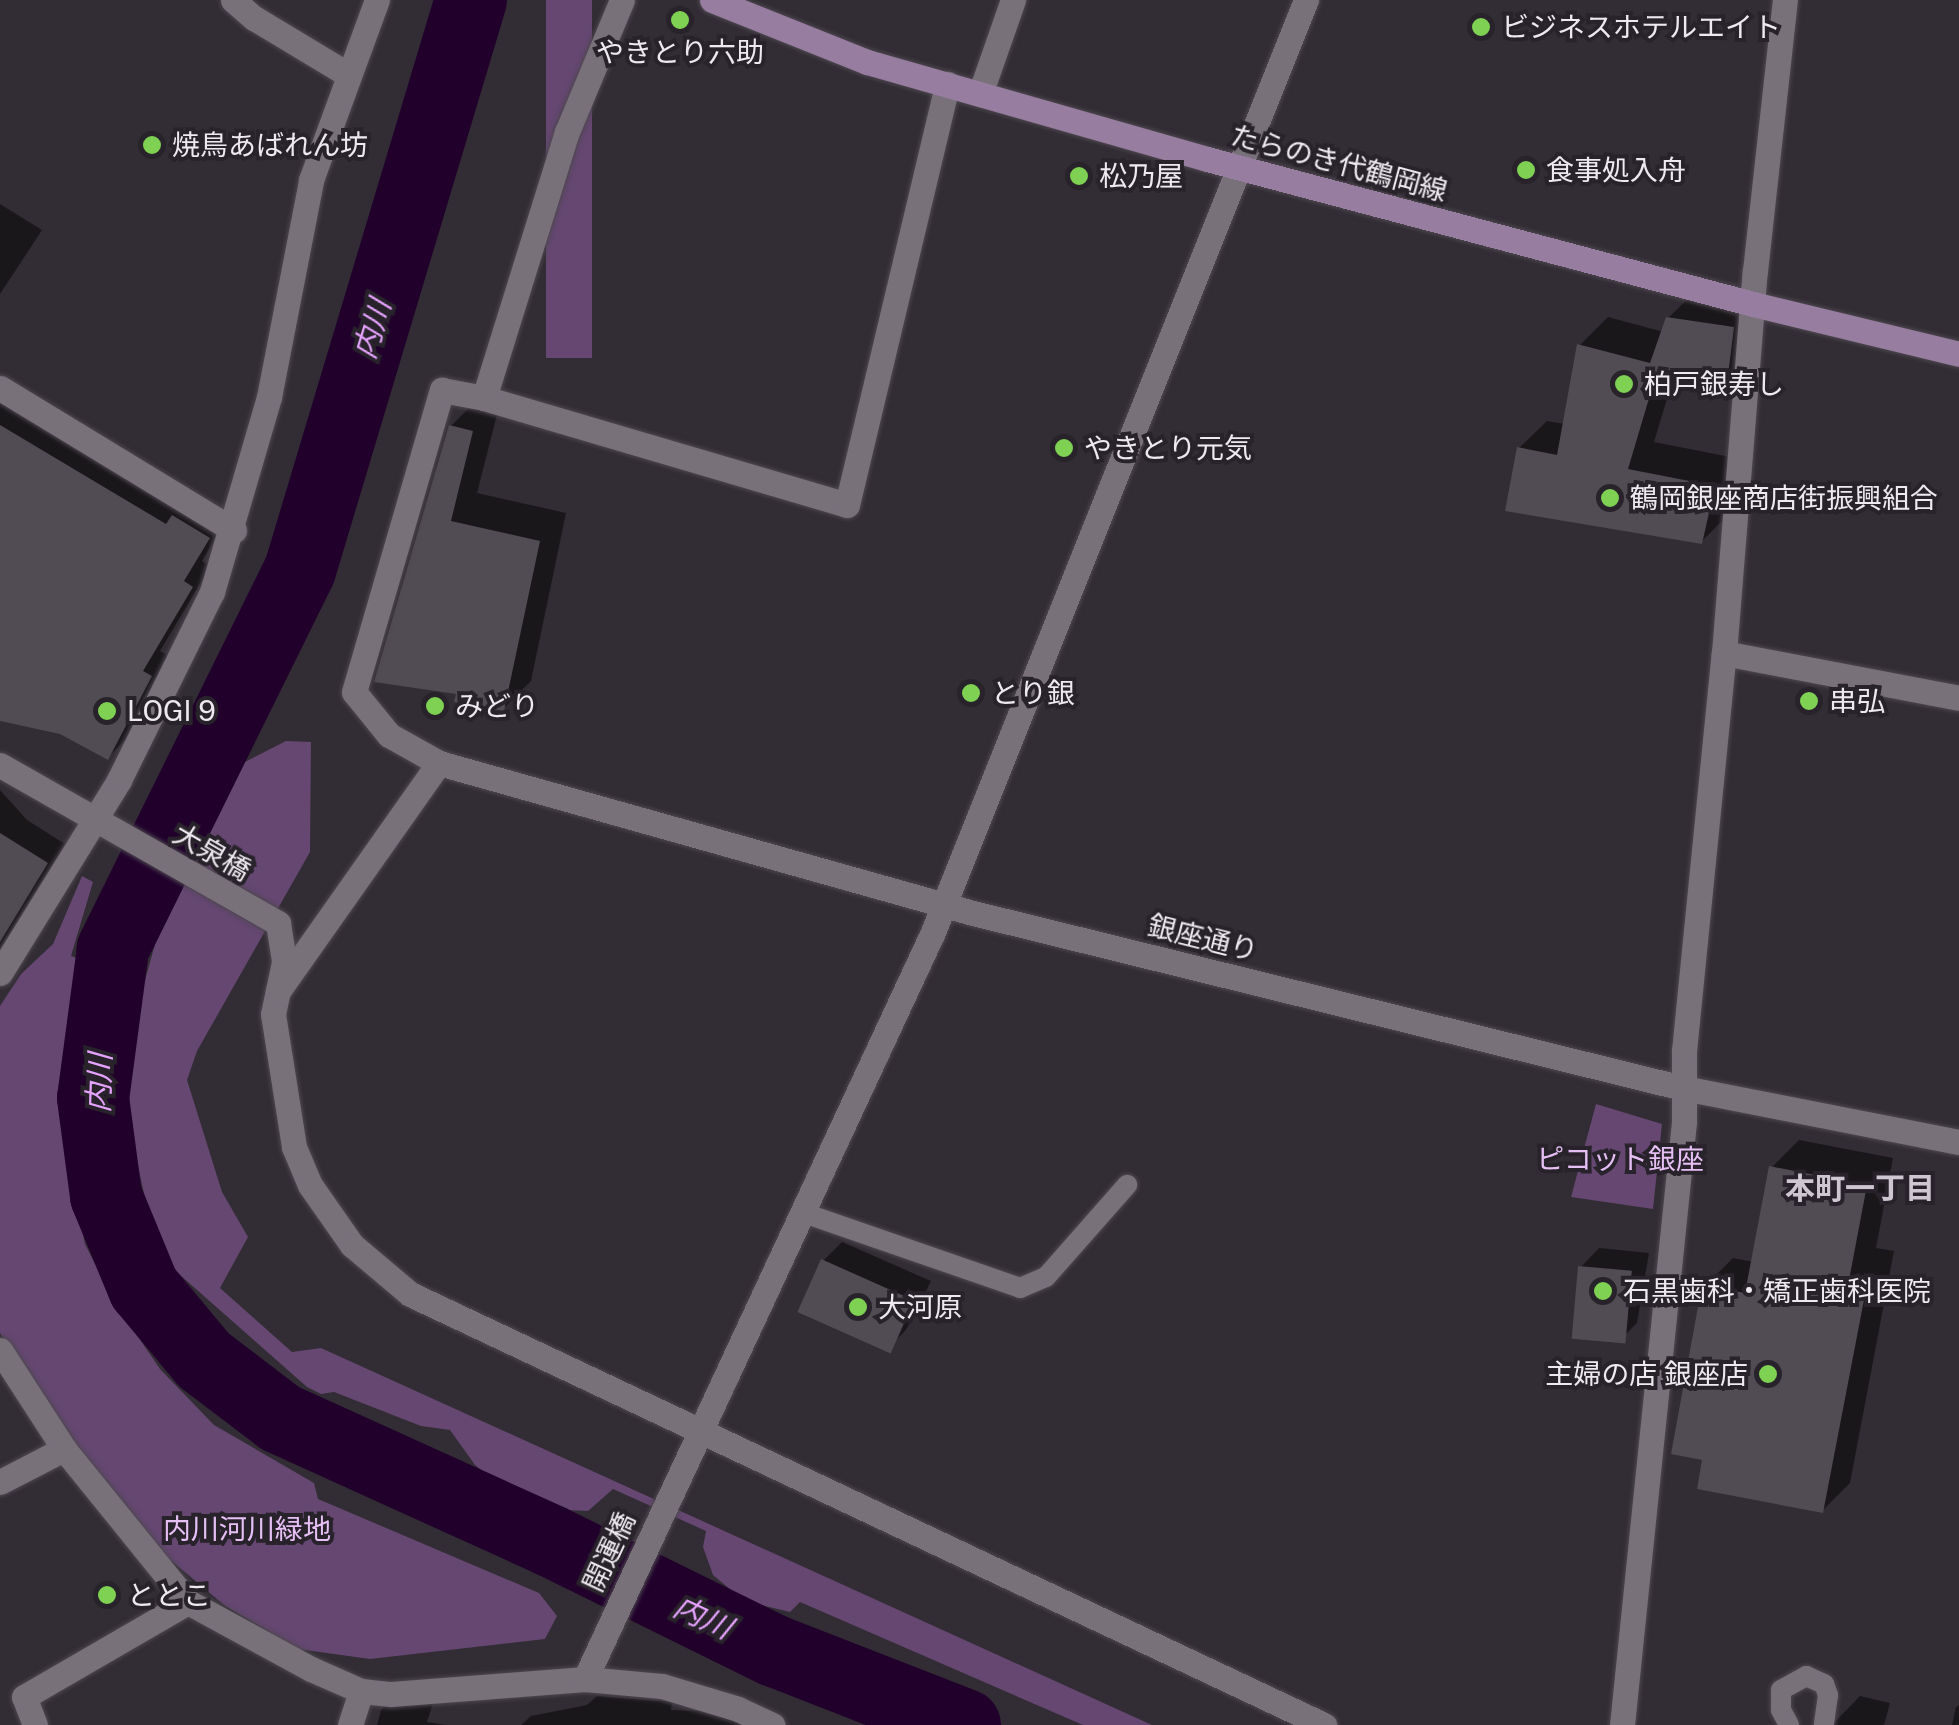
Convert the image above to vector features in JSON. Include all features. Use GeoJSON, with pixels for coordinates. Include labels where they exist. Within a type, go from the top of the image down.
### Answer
{"type":"FeatureCollection","features":[{"type":"Feature","properties":{"kind":"main road","name":"たらのき代鶴岡線"},"geometry":{"type":"LineString","coordinates":[[712,0],[867,62],[1238,167],[1752,304],[1959,354]]}},
{"type":"Feature","properties":{"kind":"street"},"geometry":{"type":"LineString","coordinates":[[233,0],[282,36],[349,75]]}},
{"type":"Feature","properties":{"kind":"street"},"geometry":{"type":"LineString","coordinates":[[0,973],[107,826],[185,652],[234,530],[269,397],[311,180],[377,0]]}},
{"type":"Feature","properties":{"kind":"street"},"geometry":{"type":"LineString","coordinates":[[622,0],[567,132],[484,398],[847,505],[947,84]]}},
{"type":"Feature","properties":{"kind":"street"},"geometry":{"type":"LineString","coordinates":[[980,94],[1014,0]]}},
{"type":"Feature","properties":{"kind":"street","name":"開運橋"},"geometry":{"type":"LineString","coordinates":[[585,1679],[945,905],[1306,0]]}},
{"type":"Feature","properties":{"kind":"street"},"geometry":{"type":"LineString","coordinates":[[1622,1725],[1684,1122],[1752,304],[1785,0]]}},
{"type":"Feature","properties":{"kind":"street"},"geometry":{"type":"LineString","coordinates":[[0,388],[234,530]]}},
{"type":"Feature","properties":{"kind":"street","name":"銀座通り"},"geometry":{"type":"LineString","coordinates":[[484,398],[442,390],[354,692],[389,735],[439,763],[945,905],[1684,1088],[1959,1142]]}},
{"type":"Feature","properties":{"kind":"street"},"geometry":{"type":"LineString","coordinates":[[1724,652],[1959,698]]}},
{"type":"Feature","properties":{"kind":"street"},"geometry":{"type":"LineString","coordinates":[[278,991],[439,763]]}},
{"type":"Feature","properties":{"kind":"street","name":"大泉橋"},"geometry":{"type":"LineString","coordinates":[[0,765],[278,923]]}},
{"type":"Feature","properties":{"kind":"street"},"geometry":{"type":"LineString","coordinates":[[339,901],[306,920],[278,923],[284,962],[273,1014],[277,1053],[294,1147],[310,1186],[352,1245],[410,1294],[1324,1725]]}},
{"type":"Feature","properties":{"kind":"street"},"geometry":{"type":"LineString","coordinates":[[0,1350],[64,1449],[188,1602],[311,1670],[361,1691],[391,1694],[585,1679],[662,1686],[738,1709],[773,1725]]}},
{"type":"Feature","properties":{"kind":"street"},"geometry":{"type":"LineString","coordinates":[[0,1482],[64,1449]]}},
{"type":"Feature","properties":{"kind":"street"},"geometry":{"type":"LineString","coordinates":[[36,1725],[24,1697],[188,1602]]}},
{"type":"Feature","properties":{"kind":"street"},"geometry":{"type":"LineString","coordinates":[[350,1725],[361,1691]]}},
{"type":"Feature","properties":{"kind":"lane"},"geometry":{"type":"LineString","coordinates":[[801,1212],[1020,1288],[1046,1277],[1127,1185]]}},
{"type":"Feature","properties":{"kind":"lane"},"geometry":{"type":"LineString","coordinates":[[1790,1725],[1781,1710],[1781,1690],[1806,1676],[1824,1684],[1828,1695],[1824,1725]]}},
{"type":"Feature","properties":{"kind":"green space"},"geometry":{"type":"Polygon","coordinates":[[[546,0],[592,0],[592,358],[546,358],[546,0]]]}},
{"type":"Feature","properties":{"kind":"green space"},"geometry":{"type":"Polygon","coordinates":[[[286,741],[311,742],[310,852],[197,1051],[187,1080],[222,1192],[248,1237],[220,1288],[292,1352],[321,1348],[1152,1725],[1083,1725],[800,1602],[790,1612],[744,1601],[713,1575],[703,1547],[706,1531],[613,1489],[588,1511],[565,1510],[495,1481],[475,1465],[450,1430],[421,1426],[334,1392],[321,1394],[307,1387],[171,1267],[152,1230],[129,1125],[128,1065],[138,1005],[161,923],[237,766],[286,741]]]}},
{"type":"Feature","properties":{"kind":"green space","name":"内川河川緑地"},"geometry":{"type":"Polygon","coordinates":[[[82,876],[93,882],[71,956],[80,959],[63,1062],[62,1132],[85,1244],[113,1300],[160,1369],[214,1425],[314,1483],[318,1499],[539,1593],[557,1616],[545,1639],[370,1659],[298,1649],[224,1605],[155,1547],[88,1467],[0,1333],[0,1006],[21,974],[53,944],[82,876]]]}},
{"type":"Feature","properties":{"kind":"green space","name":"ピコット銀座"},"geometry":{"type":"Polygon","coordinates":[[[1596,1104],[1662,1124],[1653,1209],[1571,1197],[1596,1104]]]}},
{"type":"Feature","properties":{"kind":"building"},"geometry":{"type":"Polygon","coordinates":[[[1666,317],[1734,327],[1727,383],[1658,368],[1628,469],[1715,486],[1702,544],[1505,511],[1517,447],[1557,455],[1577,344],[1650,363],[1666,317]]]}},
{"type":"Feature","properties":{"kind":"building"},"geometry":{"type":"Polygon","coordinates":[[[0,425],[166,524],[172,515],[210,538],[184,581],[193,587],[143,671],[152,676],[108,760],[60,734],[0,721],[0,425]]]}},
{"type":"Feature","properties":{"kind":"building"},"geometry":{"type":"Polygon","coordinates":[[[449,425],[473,431],[451,521],[540,541],[504,711],[454,702],[456,694],[374,682],[449,425]]]}},
{"type":"Feature","properties":{"kind":"building"},"geometry":{"type":"Polygon","coordinates":[[[0,833],[48,863],[0,942],[0,833]]]}},
{"type":"Feature","properties":{"kind":"building","name":"主婦の店 銀座店"},"geometry":{"type":"Polygon","coordinates":[[[1769,1166],[1867,1185],[1850,1275],[1868,1279],[1823,1513],[1697,1489],[1702,1460],[1671,1454],[1702,1285],[1745,1293],[1769,1166]]]}},
{"type":"Feature","properties":{"kind":"building","name":"大河原"},"geometry":{"type":"Polygon","coordinates":[[[821,1259],[914,1300],[891,1353],[797,1312],[821,1259]]]}},
{"type":"Feature","properties":{"kind":"building","name":"石黒歯科・矯正歯科医院"},"geometry":{"type":"Polygon","coordinates":[[[1578,1266],[1632,1271],[1625,1343],[1572,1339],[1578,1266]]]}},
{"type":"Feature","properties":{"kind":"waterway","name":"内川"},"geometry":{"type":"LineString","coordinates":[[471,0],[300,570],[113,949],[93,1098],[106,1196],[144,1288],[204,1360],[280,1418],[551,1541],[775,1651],[965,1725]]}},
{"type":"Feature","properties":{"kind":"place","name":"やきとり六助"},"geometry":{"type":"Point","coordinates":[680,20]}},
{"type":"Feature","properties":{"kind":"place","name":"ビジネスホテルエイト"},"geometry":{"type":"Point","coordinates":[1481,27]}},
{"type":"Feature","properties":{"kind":"place","name":"焼鳥あばれん坊"},"geometry":{"type":"Point","coordinates":[152,145]}},
{"type":"Feature","properties":{"kind":"place","name":"食事処入舟"},"geometry":{"type":"Point","coordinates":[1526,170]}},
{"type":"Feature","properties":{"kind":"place","name":"松乃屋"},"geometry":{"type":"Point","coordinates":[1079,176]}},
{"type":"Feature","properties":{"kind":"place","name":"柏戸銀寿し"},"geometry":{"type":"Point","coordinates":[1624,384]}},
{"type":"Feature","properties":{"kind":"place","name":"やきとり元気"},"geometry":{"type":"Point","coordinates":[1064,448]}},
{"type":"Feature","properties":{"kind":"place","name":"鶴岡銀座商店街振興組合"},"geometry":{"type":"Point","coordinates":[1610,498]}},
{"type":"Feature","properties":{"kind":"place","name":"とり銀"},"geometry":{"type":"Point","coordinates":[971,693]}},
{"type":"Feature","properties":{"kind":"place","name":"串弘"},"geometry":{"type":"Point","coordinates":[1809,701]}},
{"type":"Feature","properties":{"kind":"place","name":"みどり"},"geometry":{"type":"Point","coordinates":[435,706]}},
{"type":"Feature","properties":{"kind":"place","name":"LOGI 9"},"geometry":{"type":"Point","coordinates":[107,711]}},
{"type":"Feature","properties":{"kind":"place","name":"石黒歯科・矯正歯科医院"},"geometry":{"type":"Point","coordinates":[1603,1291]}},
{"type":"Feature","properties":{"kind":"place","name":"大河原"},"geometry":{"type":"Point","coordinates":[858,1307]}},
{"type":"Feature","properties":{"kind":"place","name":"主婦の店 銀座店"},"geometry":{"type":"Point","coordinates":[1768,1374]}},
{"type":"Feature","properties":{"kind":"place","name":"ととこ"},"geometry":{"type":"Point","coordinates":[107,1595]}},
{"type":"Feature","properties":{"kind":"district","name":"本町一丁目"},"geometry":{"type":"Point","coordinates":[1860,1188]}}]}
